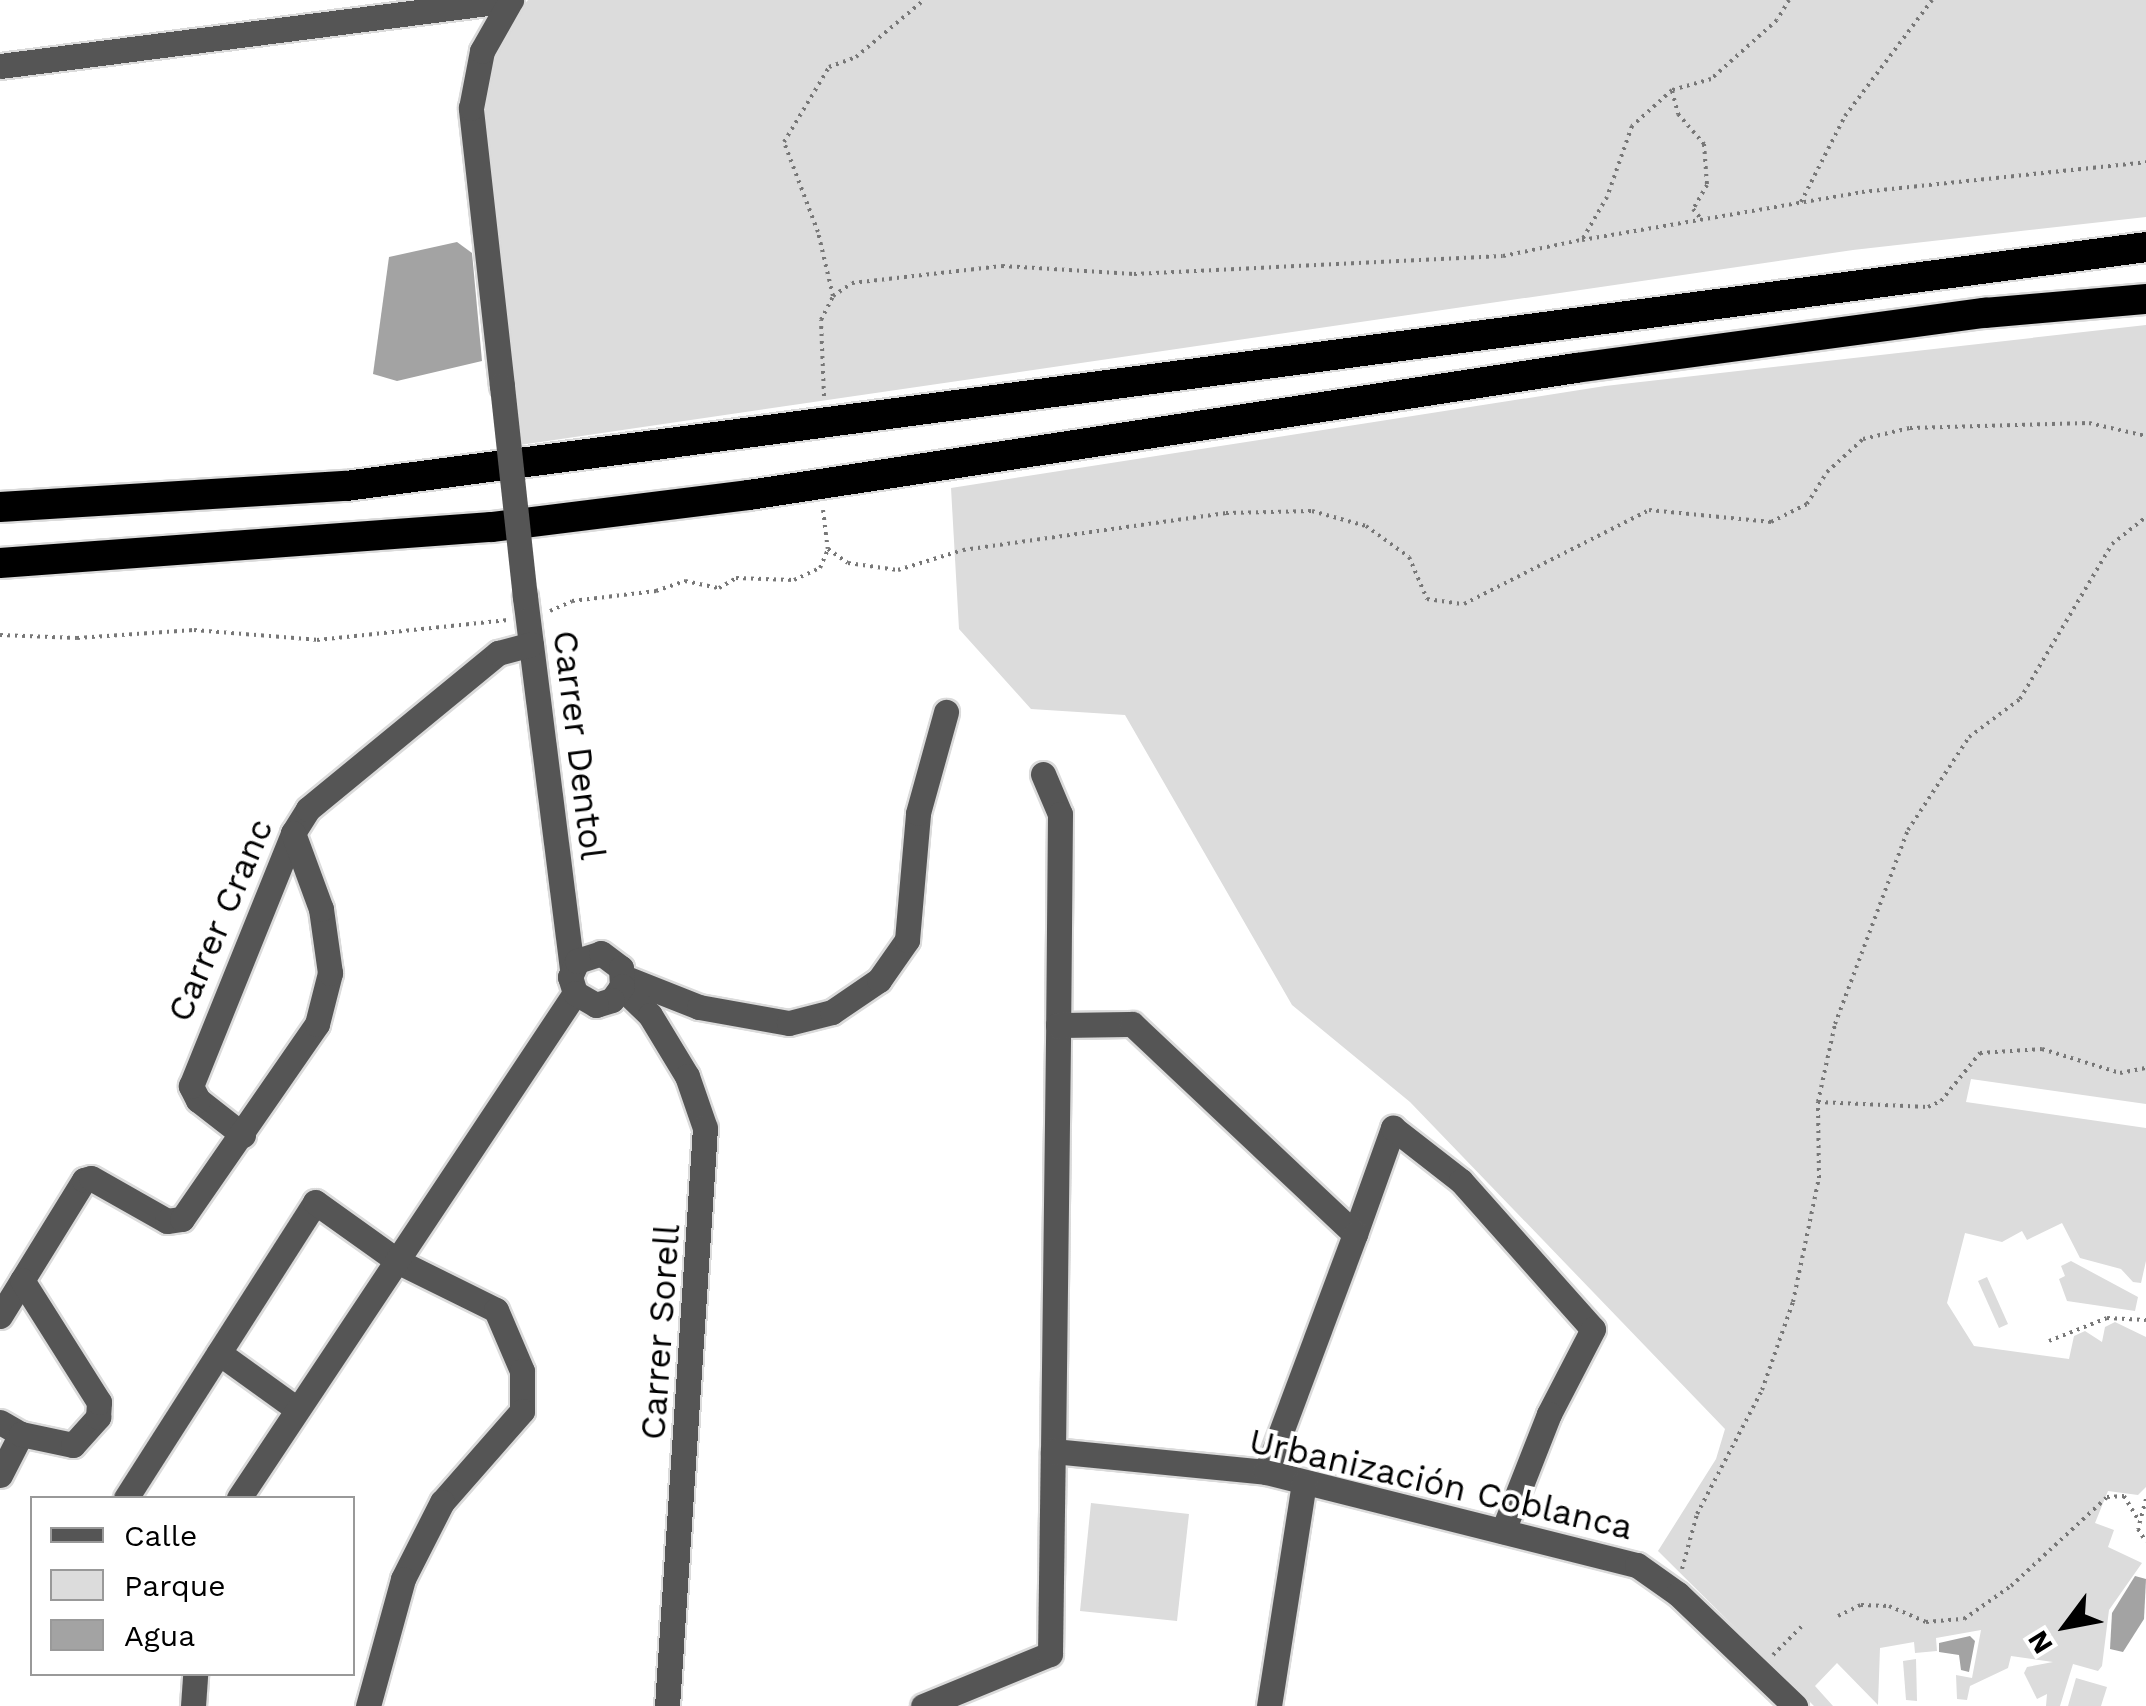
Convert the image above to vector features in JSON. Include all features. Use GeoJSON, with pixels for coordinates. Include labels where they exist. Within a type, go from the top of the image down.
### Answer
{"type":"FeatureCollection","features":[{"type":"Feature","properties":{"kind":"highway"},"geometry":{"type":"LineString","coordinates":[[0,507],[346,486],[2146,248]]}},
{"type":"Feature","properties":{"kind":"highway"},"geometry":{"type":"LineString","coordinates":[[0,563],[492,527],[709,500],[1576,368],[1986,312],[2146,299]]}},
{"type":"Feature","properties":{"kind":"street"},"geometry":{"type":"LineString","coordinates":[[0,66],[511,0]]}},
{"type":"Feature","properties":{"kind":"street","name":"Carrer Dentol"},"geometry":{"type":"LineString","coordinates":[[511,0],[482,51],[471,108],[528,620],[574,981]]}},
{"type":"Feature","properties":{"kind":"street","name":"Carrer Cranc"},"geometry":{"type":"LineString","coordinates":[[243,1136],[198,1100],[191,1086],[290,840],[308,809],[498,652],[528,620]]}},
{"type":"Feature","properties":{"kind":"street"},"geometry":{"type":"LineString","coordinates":[[622,982],[768,1022],[811,1020],[858,997],[894,965],[912,919],[918,813],[946,712]]}},
{"type":"Feature","properties":{"kind":"street"},"geometry":{"type":"LineString","coordinates":[[927,1706],[1050,1654],[1060,814],[1044,774]]}},
{"type":"Feature","properties":{"kind":"street"},"geometry":{"type":"LineString","coordinates":[[0,1316],[84,1180],[167,1221],[182,1219],[317,1024],[330,972],[311,884],[290,840]]}},
{"type":"Feature","properties":{"kind":"street"},"geometry":{"type":"LineString","coordinates":[[270,884],[291,873],[311,884]]}},
{"type":"Feature","properties":{"kind":"street","name":"Carrer Dentol"},"geometry":{"type":"LineString","coordinates":[[563,902],[601,953]]}},
{"type":"Feature","properties":{"kind":"street"},"geometry":{"type":"LineString","coordinates":[[240,1496],[400,1262],[574,981],[584,956],[601,953],[616,961],[622,982]]}},
{"type":"Feature","properties":{"kind":"street"},"geometry":{"type":"LineString","coordinates":[[574,981],[596,1005],[622,982]]}},
{"type":"Feature","properties":{"kind":"street","name":"Carrer Sorell"},"geometry":{"type":"LineString","coordinates":[[622,982],[687,1076],[705,1128],[667,1706]]}},
{"type":"Feature","properties":{"kind":"street"},"geometry":{"type":"LineString","coordinates":[[660,1032],[684,1002]]}},
{"type":"Feature","properties":{"kind":"street"},"geometry":{"type":"LineString","coordinates":[[1058,1025],[1132,1024],[1355,1234]]}},
{"type":"Feature","properties":{"kind":"street"},"geometry":{"type":"LineString","coordinates":[[1266,1472],[1394,1128],[1461,1181],[1593,1330],[1549,1414],[1503,1532]]}},
{"type":"Feature","properties":{"kind":"street"},"geometry":{"type":"LineString","coordinates":[[127,1496],[315,1202],[400,1262],[496,1310],[522,1371],[522,1411],[442,1502],[404,1579],[368,1706]]}},
{"type":"Feature","properties":{"kind":"street"},"geometry":{"type":"LineString","coordinates":[[0,1475],[10,1428],[73,1445],[98,1416],[98,1402],[22,1280]]}},
{"type":"Feature","properties":{"kind":"street"},"geometry":{"type":"LineString","coordinates":[[218,1353],[297,1408]]}},
{"type":"Feature","properties":{"kind":"street","name":"Urbanización Coblanca"},"geometry":{"type":"LineString","coordinates":[[1053,1451],[1266,1472],[1637,1565],[1678,1594],[1795,1706]]}},
{"type":"Feature","properties":{"kind":"street"},"geometry":{"type":"LineString","coordinates":[[1269,1706],[1304,1482]]}},
{"type":"Feature","properties":{"kind":"street"},"geometry":{"type":"LineString","coordinates":[[193,1706],[194,1676]]}},
{"type":"Feature","properties":{"kind":"path"},"geometry":{"type":"LineString","coordinates":[[824,406],[822,320],[832,296],[818,232],[784,142],[829,67],[856,57],[924,0]]}},
{"type":"Feature","properties":{"kind":"path"},"geometry":{"type":"LineString","coordinates":[[1582,240],[1608,197],[1632,126],[1672,90],[1711,80],[1777,20],[1789,0]]}},
{"type":"Feature","properties":{"kind":"path"},"geometry":{"type":"LineString","coordinates":[[1801,202],[1845,116],[1932,0]]}},
{"type":"Feature","properties":{"kind":"path"},"geometry":{"type":"LineString","coordinates":[[1672,90],[1678,114],[1704,144],[1707,185],[1693,209],[1700,219]]}},
{"type":"Feature","properties":{"kind":"path"},"geometry":{"type":"LineString","coordinates":[[832,296],[852,284],[1002,266],[1134,274],[1502,256],[1801,202],[2019,172],[2146,162]]}},
{"type":"Feature","properties":{"kind":"path"},"geometry":{"type":"LineString","coordinates":[[828,548],[848,563],[898,570],[963,550],[1226,514],[1312,511],[1366,526],[1409,557],[1427,599],[1464,604],[1649,510],[1772,522],[1807,504],[1826,472],[1863,439],[1910,428],[2089,423],[2146,436]]}},
{"type":"Feature","properties":{"kind":"path"},"geometry":{"type":"LineString","coordinates":[[0,635],[76,638],[210,630],[316,640],[528,620],[572,601],[656,592],[685,582],[719,588],[736,578],[794,580],[820,568],[828,548],[824,502]]}},
{"type":"Feature","properties":{"kind":"path"},"geometry":{"type":"LineString","coordinates":[[1678,1594],[1697,1514],[1762,1390],[1793,1302],[1819,1178],[1818,1102],[1848,984],[1908,830],[1970,737],[2020,698],[2100,559],[2146,517]]}},
{"type":"Feature","properties":{"kind":"path"},"geometry":{"type":"LineString","coordinates":[[1818,1102],[1928,1107],[1941,1101],[1980,1052],[2042,1050],[2120,1073],[2146,1068]]}},
{"type":"Feature","properties":{"kind":"path"},"geometry":{"type":"LineString","coordinates":[[2048,1342],[2107,1318],[2146,1320]]}},
{"type":"Feature","properties":{"kind":"path"},"geometry":{"type":"LineString","coordinates":[[1838,1616],[1862,1605],[1888,1606],[1926,1622],[1964,1619],[2011,1586],[2107,1497],[2124,1496],[2139,1520],[2146,1542]]}},
{"type":"Feature","properties":{"kind":"path"},"geometry":{"type":"LineString","coordinates":[[2139,1520],[2146,1499]]}},
{"type":"Feature","properties":{"kind":"path"},"geometry":{"type":"LineString","coordinates":[[1758,1667],[1803,1625]]}},
{"type":"Feature","properties":{"kind":"green space"},"geometry":{"type":"Polygon","coordinates":[[[528,0],[2146,0],[2146,217],[1853,250],[520,445],[483,126],[486,70],[507,26],[528,0]]]}},
{"type":"Feature","properties":{"kind":"green space"},"geometry":{"type":"Polygon","coordinates":[[[2146,325],[2146,1104],[1971,1079],[1966,1102],[2146,1128],[2146,1261],[2141,1283],[2133,1282],[2121,1269],[2080,1258],[2062,1223],[2027,1240],[2022,1231],[2002,1242],[1965,1233],[1947,1303],[1974,1346],[2069,1359],[2074,1336],[2085,1331],[2102,1342],[2105,1327],[2115,1322],[2146,1337],[2146,1487],[2138,1495],[2108,1491],[2095,1523],[2114,1530],[2108,1547],[2142,1563],[2109,1610],[2102,1666],[2098,1671],[2073,1664],[2060,1706],[2046,1706],[2047,1694],[2037,1699],[2024,1673],[2027,1667],[2053,1662],[2011,1656],[2008,1668],[1970,1686],[1967,1700],[1957,1699],[1956,1675],[1972,1678],[1981,1630],[1936,1638],[1937,1651],[1915,1653],[1914,1642],[1880,1648],[1878,1705],[1837,1663],[1815,1686],[1833,1706],[1814,1706],[1658,1551],[1716,1459],[1725,1429],[1410,1102],[1292,1005],[1125,715],[1031,709],[959,629],[951,488],[1605,386],[2146,325]]]}},
{"type":"Feature","properties":{"kind":"green space"},"geometry":{"type":"Polygon","coordinates":[[[2071,1261],[2138,1297],[2135,1311],[2067,1301],[2059,1279],[2065,1276],[2061,1266],[2071,1261]]]}},
{"type":"Feature","properties":{"kind":"green space"},"geometry":{"type":"Polygon","coordinates":[[[1987,1277],[2008,1324],[1999,1328],[1978,1281],[1987,1277]]]}},
{"type":"Feature","properties":{"kind":"green space"},"geometry":{"type":"Polygon","coordinates":[[[1091,1503],[1189,1514],[1177,1621],[1080,1611],[1091,1503]]]}},
{"type":"Feature","properties":{"kind":"green space"},"geometry":{"type":"Polygon","coordinates":[[[1916,1659],[1917,1701],[1906,1700],[1903,1661],[1916,1659]]]}},
{"type":"Feature","properties":{"kind":"green space"},"geometry":{"type":"Polygon","coordinates":[[[2076,1678],[2107,1687],[2101,1706],[2068,1706],[2076,1678]]]}},
{"type":"Feature","properties":{"kind":"water"},"geometry":{"type":"Polygon","coordinates":[[[457,242],[472,253],[482,361],[397,381],[373,374],[389,257],[457,242]]]}},
{"type":"Feature","properties":{"kind":"water"},"geometry":{"type":"Polygon","coordinates":[[[2135,1576],[2146,1579],[2144,1619],[2123,1652],[2110,1649],[2112,1613],[2135,1576]]]}},
{"type":"Feature","properties":{"kind":"water"},"geometry":{"type":"Polygon","coordinates":[[[1970,1636],[1975,1641],[1969,1672],[1961,1670],[1959,1655],[1939,1652],[1939,1643],[1970,1636]]]}}]}
